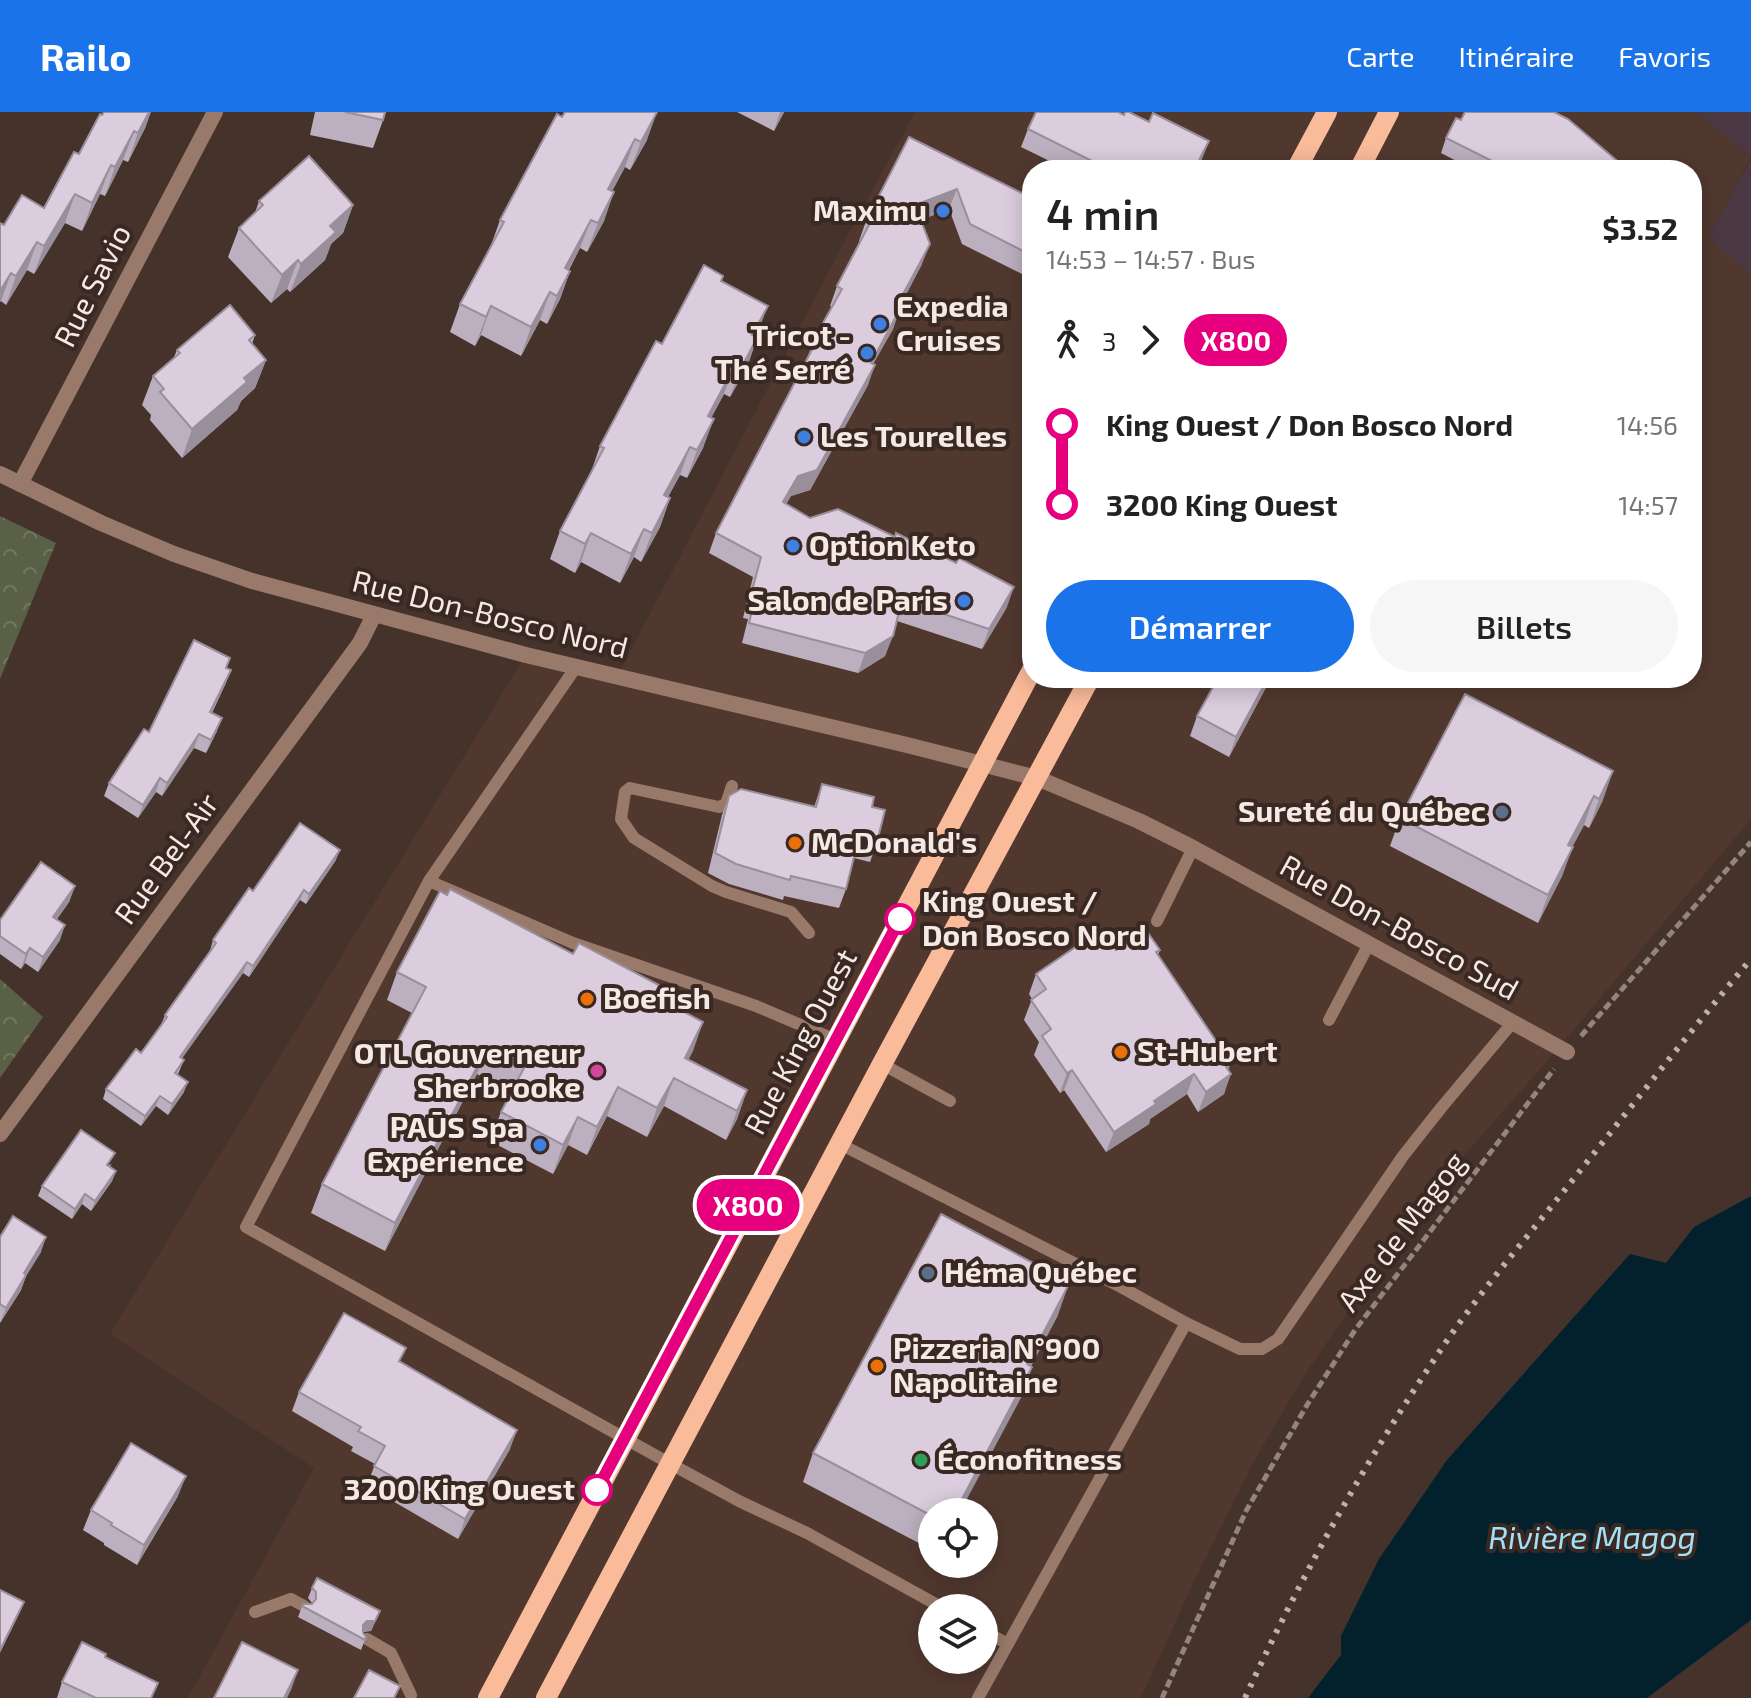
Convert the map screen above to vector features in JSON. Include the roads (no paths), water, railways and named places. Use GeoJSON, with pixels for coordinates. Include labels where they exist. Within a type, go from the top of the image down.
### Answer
{"type":"FeatureCollection","features":[{"type":"Feature","properties":{"kind":"main road"},"geometry":{"type":"LineString","coordinates":[[1301,160],[1327,112]]}},
{"type":"Feature","properties":{"kind":"main road"},"geometry":{"type":"LineString","coordinates":[[1364,160],[1389,112]]}},
{"type":"Feature","properties":{"kind":"main road","name":"Rue King Ouest"},"geometry":{"type":"LineString","coordinates":[[488,1698],[1022,688]]}},
{"type":"Feature","properties":{"kind":"main road"},"geometry":{"type":"LineString","coordinates":[[546,1698],[1085,688]]}},
{"type":"Feature","properties":{"kind":"street","name":"Rue Savio"},"geometry":{"type":"LineString","coordinates":[[20,484],[215,112]]}},
{"type":"Feature","properties":{"kind":"street","name":"Rue Don-Bosco Nord"},"geometry":{"type":"LineString","coordinates":[[0,474],[174,554],[252,581],[576,667],[982,764]]}},
{"type":"Feature","properties":{"kind":"street","name":"Rue Bel-Air"},"geometry":{"type":"LineString","coordinates":[[0,1134],[360,643],[374,615]]}},
{"type":"Feature","properties":{"kind":"street","name":"Rue Don-Bosco Sud"},"geometry":{"type":"LineString","coordinates":[[982,764],[1037,778],[1139,821],[1567,1052]]}},
{"type":"Feature","properties":{"kind":"lane"},"geometry":{"type":"LineString","coordinates":[[576,667],[429,881],[246,1227],[669,1463],[807,1533],[918,1594]]}},
{"type":"Feature","properties":{"kind":"lane"},"geometry":{"type":"LineString","coordinates":[[732,786],[726,804],[719,807],[630,788],[625,792],[621,819],[634,838],[712,886],[791,912],[809,933]]}},
{"type":"Feature","properties":{"kind":"lane"},"geometry":{"type":"LineString","coordinates":[[1157,921],[1193,848]]}},
{"type":"Feature","properties":{"kind":"lane"},"geometry":{"type":"LineString","coordinates":[[429,881],[573,943],[756,1006],[836,1040]]}},
{"type":"Feature","properties":{"kind":"lane"},"geometry":{"type":"LineString","coordinates":[[1329,1020],[1369,944]]}},
{"type":"Feature","properties":{"kind":"lane"},"geometry":{"type":"LineString","coordinates":[[840,1144],[1186,1323],[1240,1349],[1262,1349],[1278,1339],[1403,1156],[1513,1022]]}},
{"type":"Feature","properties":{"kind":"lane"},"geometry":{"type":"LineString","coordinates":[[882,1064],[950,1101]]}},
{"type":"Feature","properties":{"kind":"lane"},"geometry":{"type":"LineString","coordinates":[[978,1698],[1186,1323]]}},
{"type":"Feature","properties":{"kind":"lane"},"geometry":{"type":"LineString","coordinates":[[255,1612],[291,1599],[304,1606]]}},
{"type":"Feature","properties":{"kind":"lane"},"geometry":{"type":"LineString","coordinates":[[367,1639],[391,1653],[411,1695]]}},
{"type":"Feature","properties":{"kind":"lane"},"geometry":{"type":"LineString","coordinates":[[998,1639],[1008,1644]]}},
{"type":"Feature","properties":{"kind":"water","name":"Rivière Magog"},"geometry":{"type":"Polygon","coordinates":[[[1751,1196],[1751,1620],[1647,1698],[1308,1698],[1341,1655],[1341,1636],[1379,1559],[1447,1460],[1630,1254],[1666,1263],[1694,1227],[1751,1196]]]}},
{"type":"Feature","properties":{"kind":"railway"},"geometry":{"type":"LineString","coordinates":[[1245,1698],[1291,1602],[1342,1509],[1396,1418],[1455,1329],[1751,959]]}},
{"type":"Feature","properties":{"kind":"place","name":"Maximu"},"geometry":{"type":"Point","coordinates":[943,211]}},
{"type":"Feature","properties":{"kind":"place","name":"Expedia Cruises"},"geometry":{"type":"Point","coordinates":[880,324]}},
{"type":"Feature","properties":{"kind":"place","name":"Tricot - Thé Serré"},"geometry":{"type":"Point","coordinates":[867,353]}},
{"type":"Feature","properties":{"kind":"place","name":"Les Tourelles"},"geometry":{"type":"Point","coordinates":[804,437]}},
{"type":"Feature","properties":{"kind":"place","name":"Option Keto"},"geometry":{"type":"Point","coordinates":[793,546]}},
{"type":"Feature","properties":{"kind":"place","name":"Salon de Paris"},"geometry":{"type":"Point","coordinates":[964,601]}},
{"type":"Feature","properties":{"kind":"place","name":"Sureté du Québec"},"geometry":{"type":"Point","coordinates":[1502,812]}},
{"type":"Feature","properties":{"kind":"place","name":"McDonald's"},"geometry":{"type":"Point","coordinates":[795,843]}},
{"type":"Feature","properties":{"kind":"place","name":"King Ouest / Don Bosco Nord"},"geometry":{"type":"Point","coordinates":[900,919]}},
{"type":"Feature","properties":{"kind":"place","name":"Boefish"},"geometry":{"type":"Point","coordinates":[587,999]}},
{"type":"Feature","properties":{"kind":"place","name":"St-Hubert"},"geometry":{"type":"Point","coordinates":[1121,1052]}},
{"type":"Feature","properties":{"kind":"place","name":"OTL Gouverneur Sherbrooke"},"geometry":{"type":"Point","coordinates":[597,1071]}},
{"type":"Feature","properties":{"kind":"place","name":"PAŪS Spa Expérience"},"geometry":{"type":"Point","coordinates":[540,1145]}},
{"type":"Feature","properties":{"kind":"place","name":"Héma Québec"},"geometry":{"type":"Point","coordinates":[928,1273]}},
{"type":"Feature","properties":{"kind":"place","name":"Pizzeria N°900 Napolitaine"},"geometry":{"type":"Point","coordinates":[877,1366]}},
{"type":"Feature","properties":{"kind":"place","name":"Éconofitness"},"geometry":{"type":"Point","coordinates":[921,1460]}},
{"type":"Feature","properties":{"kind":"place","name":"3200 King Ouest"},"geometry":{"type":"Point","coordinates":[597,1490]}}]}
